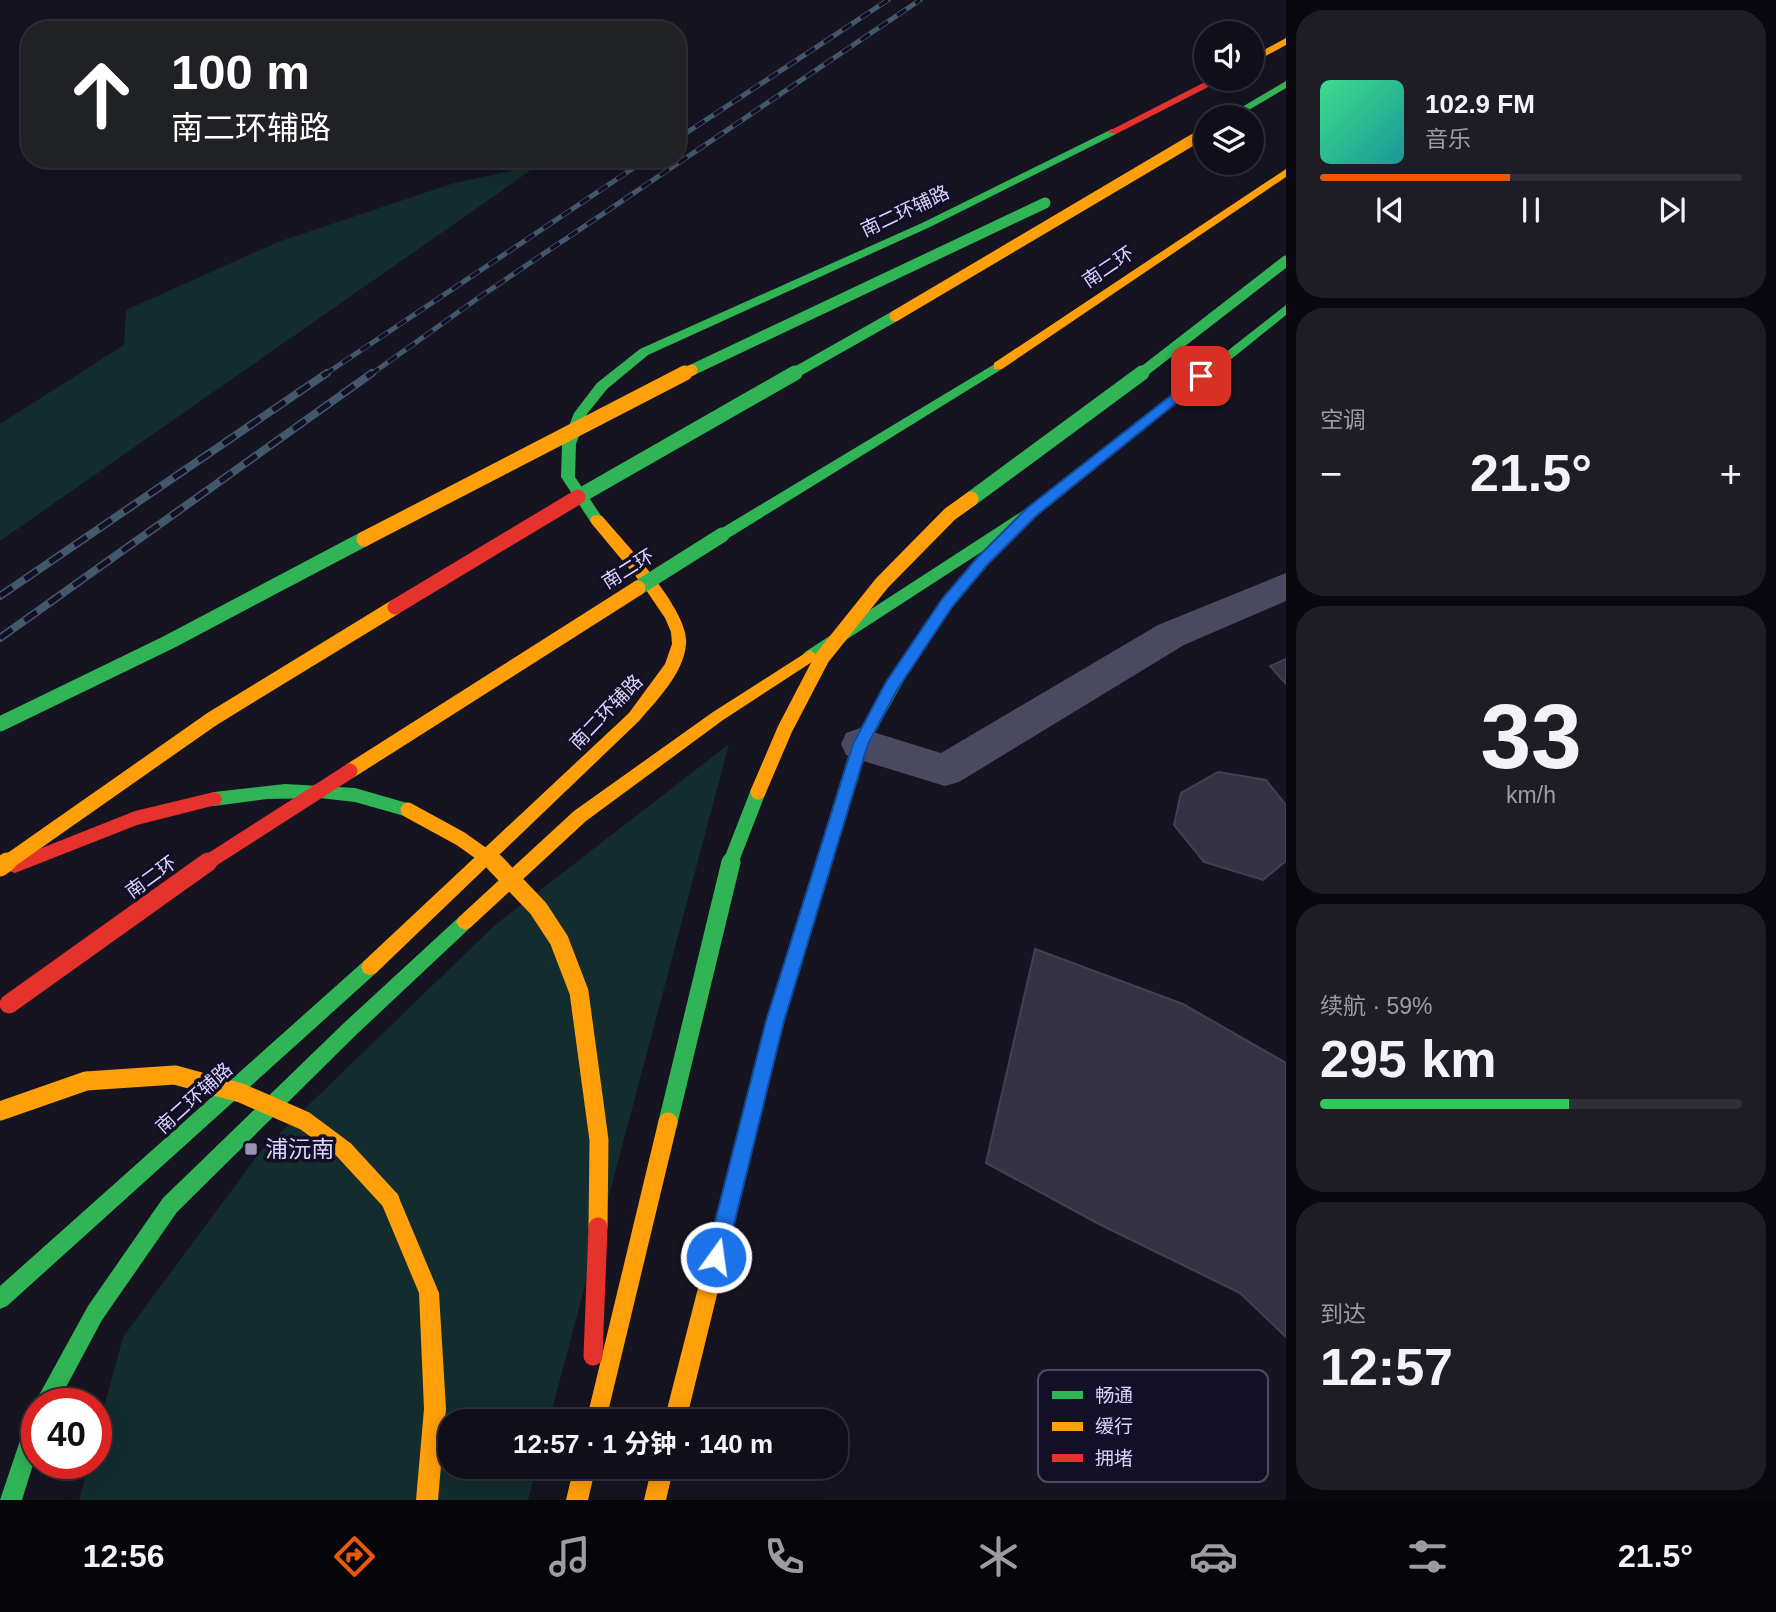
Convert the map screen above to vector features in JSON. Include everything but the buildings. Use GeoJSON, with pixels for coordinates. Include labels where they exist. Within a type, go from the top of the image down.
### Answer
{"type":"FeatureCollection","features":[{"type":"Feature","properties":{"kind":"main road"},"geometry":{"type":"LineString","coordinates":[[1264,54],[1286,41]]}},
{"type":"Feature","properties":{"kind":"main road"},"geometry":{"type":"LineString","coordinates":[[1250,105],[1286,84]]}},
{"type":"Feature","properties":{"kind":"main road","name":"南二环辅路"},"geometry":{"type":"LineString","coordinates":[[0,1299],[373,964],[634,717],[663,682],[680,642],[671,612],[590,511],[568,477],[569,444],[581,414],[602,386],[644,352],[926,225],[1195,91]]}},
{"type":"Feature","properties":{"kind":"main road"},"geometry":{"type":"LineString","coordinates":[[1093,181],[1194,135]]}},
{"type":"Feature","properties":{"kind":"main road"},"geometry":{"type":"LineString","coordinates":[[0,867],[212,719],[541,518],[861,336],[1194,137]]}},
{"type":"Feature","properties":{"kind":"main road","name":"南二环"},"geometry":{"type":"LineString","coordinates":[[0,1011],[204,864],[722,535],[1012,357],[1286,172]]}},
{"type":"Feature","properties":{"kind":"main road"},"geometry":{"type":"LineString","coordinates":[[0,724],[169,642],[644,392],[1055,198]]}},
{"type":"Feature","properties":{"kind":"main road"},"geometry":{"type":"LineString","coordinates":[[599,1409],[733,852],[785,729],[822,658],[882,583],[950,514],[1087,415],[1286,261]]}},
{"type":"Feature","properties":{"kind":"main road"},"geometry":{"type":"LineString","coordinates":[[54,1388],[95,1313],[170,1205],[351,1028],[580,816],[718,716],[1032,512],[1286,309]]}},
{"type":"Feature","properties":{"kind":"main road"},"geometry":{"type":"LineString","coordinates":[[678,1409],[775,1021],[860,744],[891,686],[947,603],[982,561],[1032,512]]}},
{"type":"Feature","properties":{"kind":"main road"},"geometry":{"type":"LineString","coordinates":[[0,873],[86,835],[187,802],[269,791],[347,794],[408,810],[461,839],[501,867],[538,908],[559,940],[579,992],[600,1140],[597,1304],[589,1409]]}},
{"type":"Feature","properties":{"kind":"main road"},"geometry":{"type":"LineString","coordinates":[[0,1111],[86,1081],[175,1075],[241,1093],[305,1121],[344,1150],[390,1200],[429,1293],[435,1409],[427,1500]]}},
{"type":"Feature","properties":{"kind":"main road"},"geometry":{"type":"LineString","coordinates":[[10,1500],[21,1467]]}},
{"type":"Feature","properties":{"kind":"main road"},"geometry":{"type":"LineString","coordinates":[[577,1500],[582,1479]]}},
{"type":"Feature","properties":{"kind":"main road"},"geometry":{"type":"LineString","coordinates":[[655,1500],[660,1479]]}},
{"type":"Feature","properties":{"kind":"street"},"geometry":{"type":"LineString","coordinates":[[860,744],[945,770],[1171,635],[1286,586]]}},
{"type":"Feature","properties":{"kind":"green space"},"geometry":{"type":"Polygon","coordinates":[[[534,168],[0,541],[0,424],[124,345],[126,310],[278,242],[454,183],[534,168]]]}},
{"type":"Feature","properties":{"kind":"green space"},"geometry":{"type":"Polygon","coordinates":[[[729,744],[552,1409],[438,1409],[438,1479],[534,1479],[528,1500],[79,1500],[85,1479],[112,1479],[112,1388],[109,1388],[123,1337],[260,1152],[495,925],[729,744]]]}},
{"type":"Feature","properties":{"kind":"railway"},"geometry":{"type":"LineString","coordinates":[[686,133],[888,0]]}},
{"type":"Feature","properties":{"kind":"railway"},"geometry":{"type":"LineString","coordinates":[[686,158],[920,0]]}},
{"type":"Feature","properties":{"kind":"railway"},"geometry":{"type":"LineString","coordinates":[[324,375],[634,168]]}},
{"type":"Feature","properties":{"kind":"railway"},"geometry":{"type":"LineString","coordinates":[[370,375],[481,296],[671,168]]}},
{"type":"Feature","properties":{"kind":"railway"},"geometry":{"type":"LineString","coordinates":[[0,596],[327,373]]}},
{"type":"Feature","properties":{"kind":"railway"},"geometry":{"type":"LineString","coordinates":[[0,638],[372,373]]}},
{"type":"Feature","properties":{"kind":"traffic: fast"},"geometry":{"type":"LineString","coordinates":[[1250,105],[1286,84]]}},
{"type":"Feature","properties":{"kind":"traffic: fast"},"geometry":{"type":"LineString","coordinates":[[597,520],[568,477],[569,444],[581,413],[602,386],[644,352],[926,225],[1112,132]]}},
{"type":"Feature","properties":{"kind":"traffic: fast"},"geometry":{"type":"LineString","coordinates":[[692,370],[1045,203]]}},
{"type":"Feature","properties":{"kind":"traffic: fast"},"geometry":{"type":"LineString","coordinates":[[971,499],[1087,416],[1286,261]]}},
{"type":"Feature","properties":{"kind":"traffic: fast"},"geometry":{"type":"LineString","coordinates":[[810,656],[1032,512],[1286,309]]}},
{"type":"Feature","properties":{"kind":"traffic: fast"},"geometry":{"type":"LineString","coordinates":[[578,497],[895,316]]}},
{"type":"Feature","properties":{"kind":"traffic: fast"},"geometry":{"type":"LineString","coordinates":[[722,535],[998,366]]}},
{"type":"Feature","properties":{"kind":"traffic: fast"},"geometry":{"type":"LineString","coordinates":[[638,588],[722,535]]}},
{"type":"Feature","properties":{"kind":"traffic: fast"},"geometry":{"type":"LineString","coordinates":[[0,724],[169,642],[364,539]]}},
{"type":"Feature","properties":{"kind":"traffic: fast"},"geometry":{"type":"LineString","coordinates":[[774,1026],[860,744],[904,666]]}},
{"type":"Feature","properties":{"kind":"traffic: fast"},"geometry":{"type":"LineString","coordinates":[[214,799],[267,792],[320,791],[355,795],[408,810]]}},
{"type":"Feature","properties":{"kind":"traffic: fast"},"geometry":{"type":"LineString","coordinates":[[668,1122],[733,852],[758,792]]}},
{"type":"Feature","properties":{"kind":"traffic: fast"},"geometry":{"type":"LineString","coordinates":[[54,1388],[95,1313],[170,1205],[351,1028],[465,922]]}},
{"type":"Feature","properties":{"kind":"traffic: fast"},"geometry":{"type":"LineString","coordinates":[[0,1299],[370,967]]}},
{"type":"Feature","properties":{"kind":"traffic: fast"},"geometry":{"type":"LineString","coordinates":[[11,1500],[21,1468]]}},
{"type":"Feature","properties":{"kind":"traffic: slow"},"geometry":{"type":"LineString","coordinates":[[1264,54],[1286,41]]}},
{"type":"Feature","properties":{"kind":"traffic: slow"},"geometry":{"type":"LineString","coordinates":[[895,316],[1194,139]]}},
{"type":"Feature","properties":{"kind":"traffic: slow"},"geometry":{"type":"LineString","coordinates":[[998,366],[1286,172]]}},
{"type":"Feature","properties":{"kind":"traffic: slow"},"geometry":{"type":"LineString","coordinates":[[364,539],[692,370]]}},
{"type":"Feature","properties":{"kind":"traffic: slow"},"geometry":{"type":"LineString","coordinates":[[758,792],[785,729],[822,658],[882,583],[950,514],[971,499]]}},
{"type":"Feature","properties":{"kind":"traffic: slow"},"geometry":{"type":"LineString","coordinates":[[370,967],[634,717],[672,665],[679,644],[678,632],[671,616],[647,580],[597,520]]}},
{"type":"Feature","properties":{"kind":"traffic: slow"},"geometry":{"type":"LineString","coordinates":[[904,666],[947,603],[989,554]]}},
{"type":"Feature","properties":{"kind":"traffic: slow"},"geometry":{"type":"LineString","coordinates":[[350,771],[638,588]]}},
{"type":"Feature","properties":{"kind":"traffic: slow"},"geometry":{"type":"LineString","coordinates":[[0,867],[212,719],[395,607]]}},
{"type":"Feature","properties":{"kind":"traffic: slow"},"geometry":{"type":"LineString","coordinates":[[465,922],[580,816],[718,716],[810,656]]}},
{"type":"Feature","properties":{"kind":"traffic: slow"},"geometry":{"type":"LineString","coordinates":[[408,810],[461,839],[501,867],[538,908],[559,940],[579,992],[599,1140],[598,1227]]}},
{"type":"Feature","properties":{"kind":"traffic: slow"},"geometry":{"type":"LineString","coordinates":[[678,1409],[774,1026]]}},
{"type":"Feature","properties":{"kind":"traffic: slow"},"geometry":{"type":"LineString","coordinates":[[0,1111],[86,1081],[175,1075],[241,1093],[305,1121],[344,1150],[390,1200]]}},
{"type":"Feature","properties":{"kind":"traffic: slow"},"geometry":{"type":"LineString","coordinates":[[599,1409],[668,1122]]}},
{"type":"Feature","properties":{"kind":"traffic: slow"},"geometry":{"type":"LineString","coordinates":[[390,1200],[429,1293],[435,1409],[427,1500]]}},
{"type":"Feature","properties":{"kind":"traffic: slow"},"geometry":{"type":"LineString","coordinates":[[577,1500],[582,1479]]}},
{"type":"Feature","properties":{"kind":"traffic: slow"},"geometry":{"type":"LineString","coordinates":[[655,1500],[660,1479]]}},
{"type":"Feature","properties":{"kind":"traffic: jam"},"geometry":{"type":"LineString","coordinates":[[1112,132],[1195,91]]}},
{"type":"Feature","properties":{"kind":"traffic: jam"},"geometry":{"type":"LineString","coordinates":[[395,607],[578,497]]}},
{"type":"Feature","properties":{"kind":"traffic: jam"},"geometry":{"type":"LineString","coordinates":[[9,1004],[204,864],[350,771]]}},
{"type":"Feature","properties":{"kind":"traffic: jam"},"geometry":{"type":"LineString","coordinates":[[15,866],[135,818],[214,799]]}},
{"type":"Feature","properties":{"kind":"traffic: jam"},"geometry":{"type":"LineString","coordinates":[[593,1356],[598,1227]]}},
{"type":"Feature","properties":{"kind":"place","name":"浦沅南"},"geometry":{"type":"Point","coordinates":[251,1149]}},
{"type":"Feature","properties":{"kind":"route"},"geometry":{"type":"LineString","coordinates":[[716,1257],[775,1021],[860,744],[891,686],[947,603],[982,561],[1032,512],[1201,376]]}}]}
